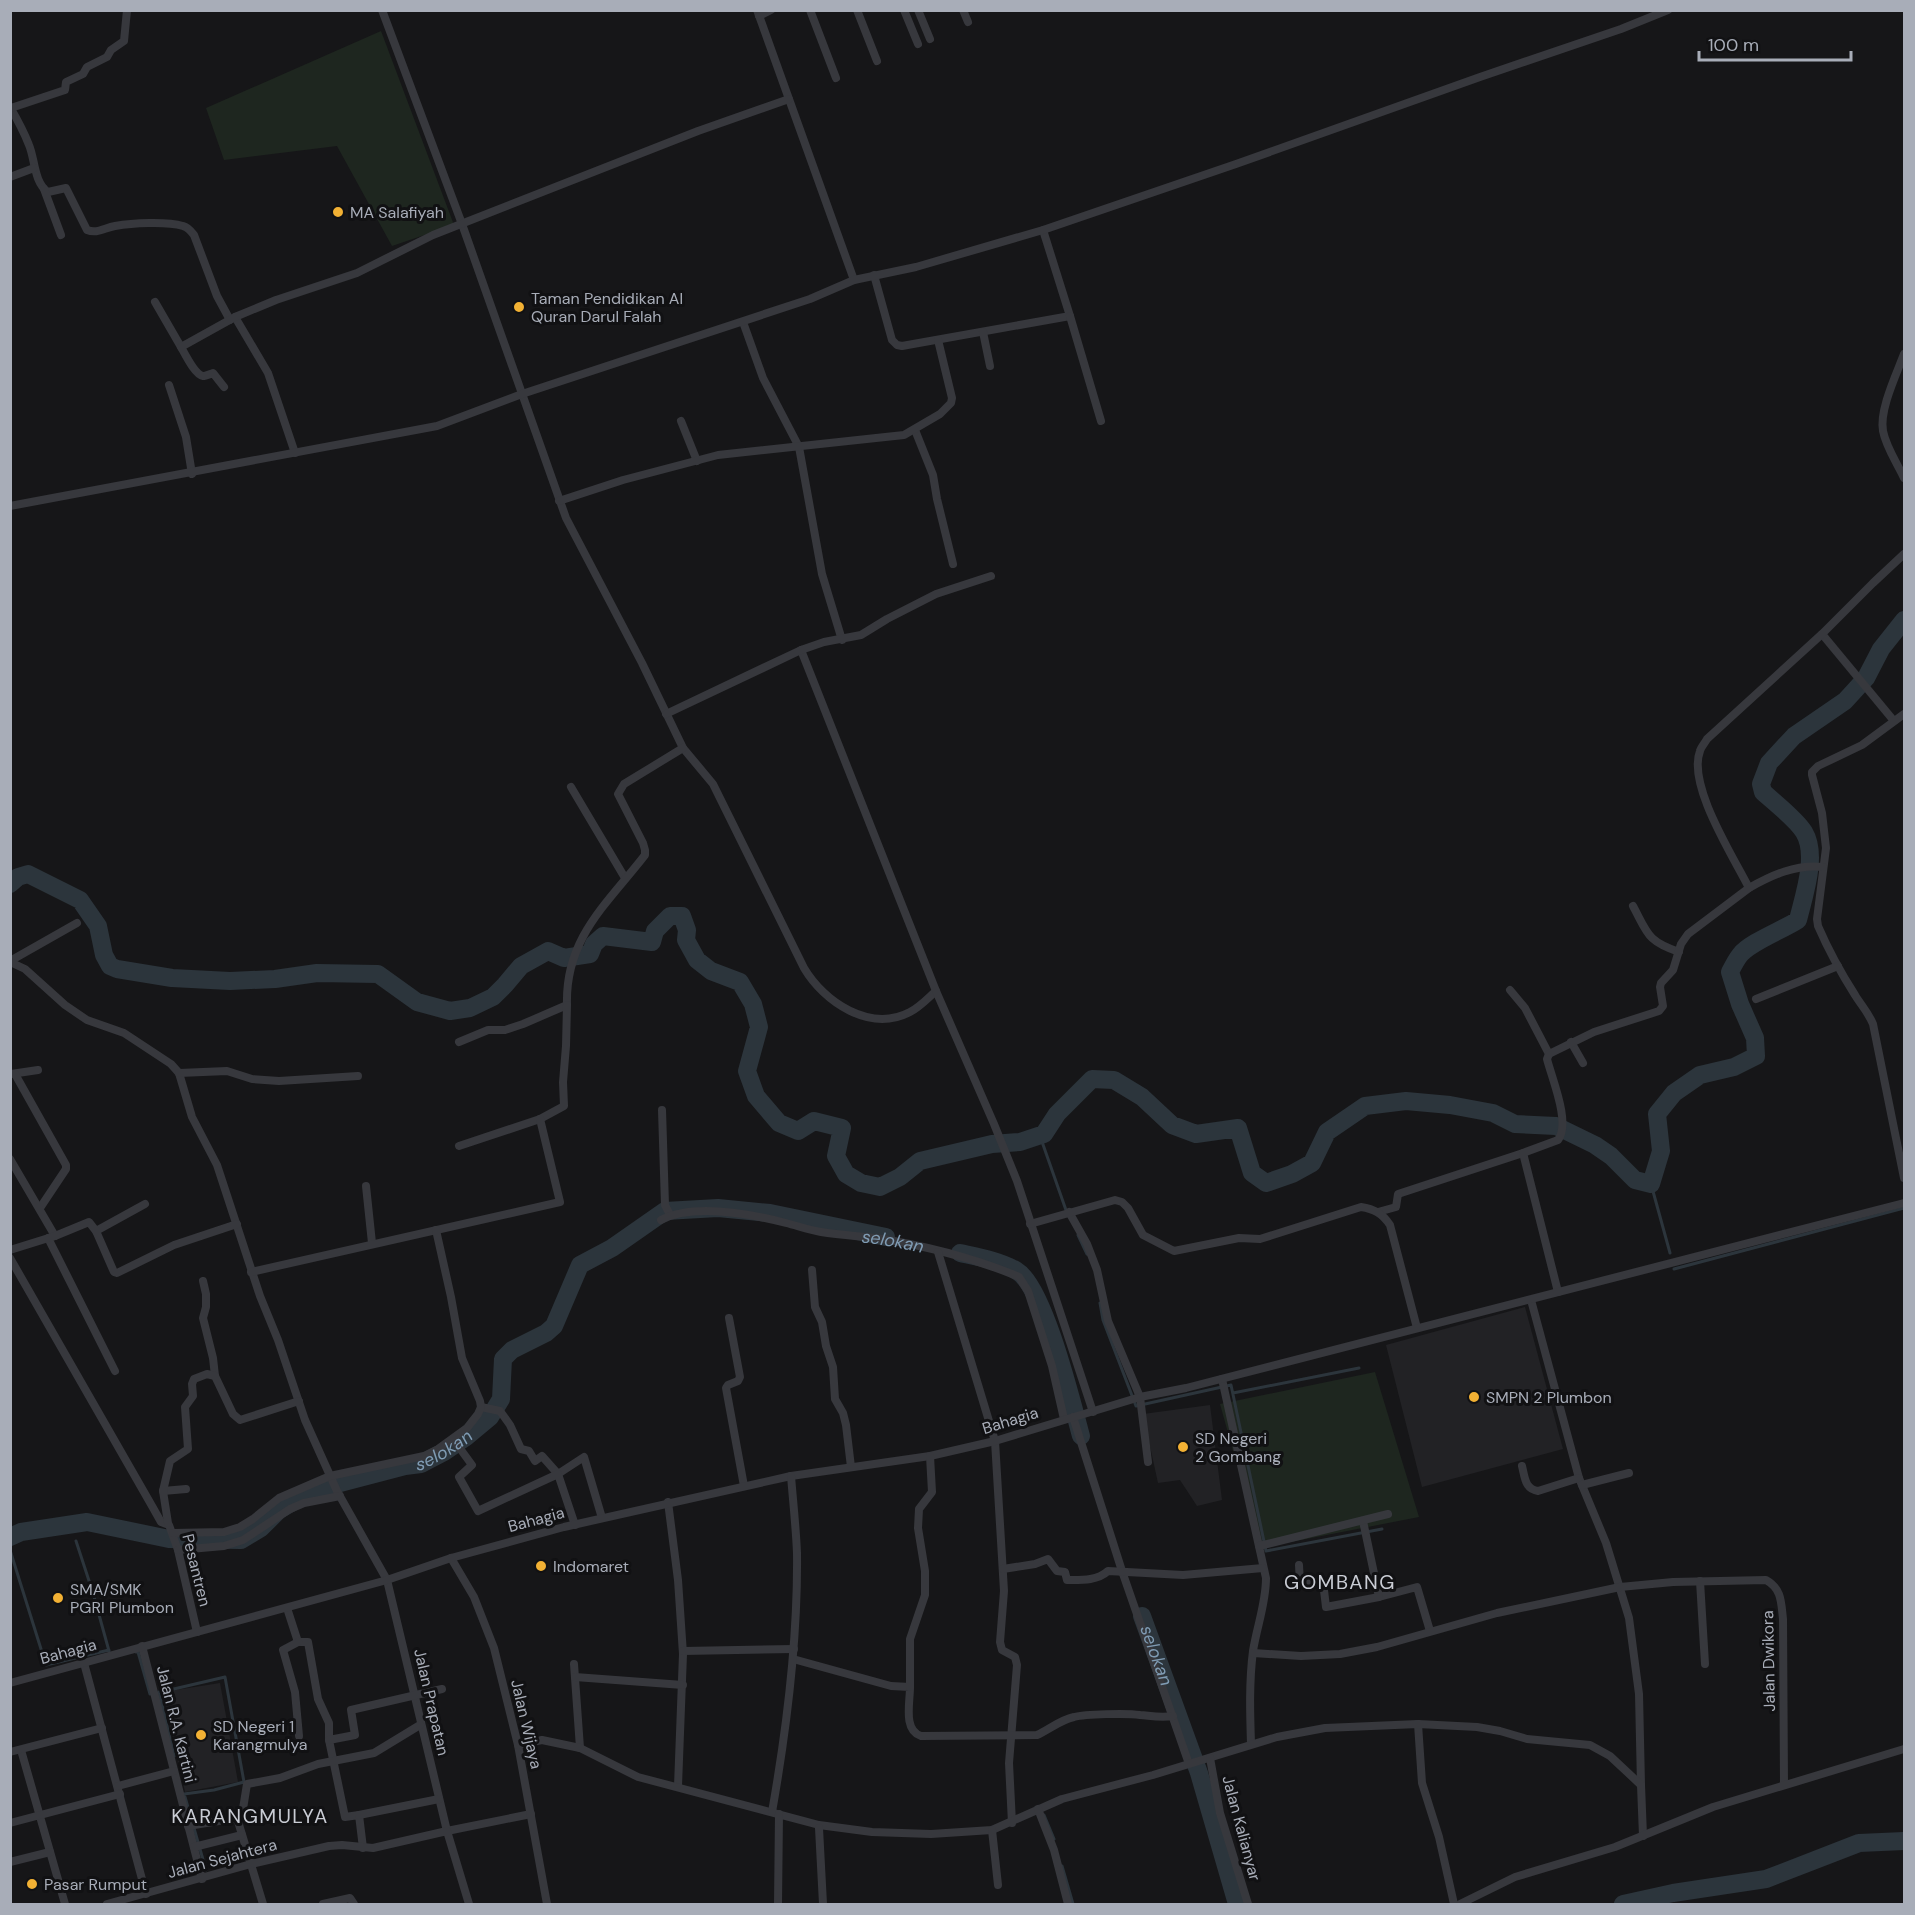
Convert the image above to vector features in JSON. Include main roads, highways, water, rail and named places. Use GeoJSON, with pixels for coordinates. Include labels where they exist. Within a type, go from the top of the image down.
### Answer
{"type":"FeatureCollection","features":[{"type":"Feature","properties":{"kind":"waterway"},"geometry":{"type":"LineString","coordinates":[[10,884],[18,877],[28,874],[80,900],[98,926],[104,955],[110,966],[117,969],[172,978],[230,981],[275,979],[317,973],[378,974],[417,1002],[450,1011],[470,1008],[493,997],[521,966],[548,951],[564,958],[590,954],[594,944],[603,936],[652,942],[655,931],[670,916],[682,916],[687,930],[686,940],[697,960],[711,971],[740,982],[753,1004],[759,1027],[747,1071],[756,1096],[779,1123],[798,1131],[814,1121],[842,1128],[836,1156],[846,1174],[861,1183],[880,1187],[900,1177],[920,1161],[992,1144],[1020,1142],[1044,1134],[1057,1114],[1092,1079],[1114,1080],[1142,1097],[1172,1125],[1196,1134],[1238,1128],[1252,1173],[1266,1183],[1292,1174],[1312,1163],[1327,1132],[1365,1106],[1406,1101],[1450,1105],[1493,1113],[1515,1124],[1556,1126],[1595,1145],[1611,1156],[1635,1180],[1651,1184],[1661,1151],[1657,1114],[1674,1093],[1700,1075],[1734,1067],[1756,1056],[1755,1038],[1740,1004],[1730,972],[1735,963],[1751,945],[1798,920],[1810,863],[1808,841],[1796,822],[1763,792],[1761,784],[1769,763],[1794,736],[1845,701],[1866,678],[1881,649],[1904,620]]}},
{"type":"Feature","properties":{"kind":"waterway"},"geometry":{"type":"LineString","coordinates":[[1040,1136],[1067,1213]]}},
{"type":"Feature","properties":{"kind":"waterway"},"geometry":{"type":"LineString","coordinates":[[1651,1184],[1670,1253]]}},
{"type":"Feature","properties":{"kind":"waterway","name":"selokan"},"geometry":{"type":"LineString","coordinates":[[10,1537],[21,1532],[87,1522],[169,1539],[241,1540],[261,1528],[279,1510],[298,1499],[340,1483],[421,1464],[444,1452],[490,1417],[501,1399],[503,1359],[512,1350],[546,1333],[554,1326],[580,1265],[612,1248],[665,1211],[718,1208],[770,1213],[886,1237]]}},
{"type":"Feature","properties":{"kind":"waterway"},"geometry":{"type":"LineString","coordinates":[[1674,1269],[1904,1208]]}},
{"type":"Feature","properties":{"kind":"waterway"},"geometry":{"type":"LineString","coordinates":[[1078,1235],[1087,1254]]}},
{"type":"Feature","properties":{"kind":"waterway","name":"selokan"},"geometry":{"type":"LineString","coordinates":[[960,1253],[1004,1265],[1017,1271],[1027,1281],[1037,1299],[1056,1347],[1081,1436]]}},
{"type":"Feature","properties":{"kind":"waterway"},"geometry":{"type":"LineString","coordinates":[[1100,1303],[1103,1320],[1136,1406],[1231,1385],[1266,1551],[1382,1529]]}},
{"type":"Feature","properties":{"kind":"waterway"},"geometry":{"type":"LineString","coordinates":[[1233,1393],[1359,1368]]}},
{"type":"Feature","properties":{"kind":"waterway"},"geometry":{"type":"LineString","coordinates":[[76,1541],[109,1651]]}},
{"type":"Feature","properties":{"kind":"waterway"},"geometry":{"type":"LineString","coordinates":[[10,1550],[46,1665],[109,1650]]}},
{"type":"Feature","properties":{"kind":"waterway","name":"selokan"},"geometry":{"type":"LineString","coordinates":[[1142,1616],[1199,1773],[1237,1904]]}},
{"type":"Feature","properties":{"kind":"waterway"},"geometry":{"type":"LineString","coordinates":[[136,1652],[138,1652],[150,1694]]}},
{"type":"Feature","properties":{"kind":"waterway"},"geometry":{"type":"LineString","coordinates":[[161,1692],[225,1677],[244,1782]]}},
{"type":"Feature","properties":{"kind":"waterway"},"geometry":{"type":"LineString","coordinates":[[159,1692],[174,1756]]}},
{"type":"Feature","properties":{"kind":"waterway"},"geometry":{"type":"LineString","coordinates":[[184,1794],[214,1790],[244,1782]]}},
{"type":"Feature","properties":{"kind":"waterway"},"geometry":{"type":"LineString","coordinates":[[185,1797],[206,1870]]}},
{"type":"Feature","properties":{"kind":"waterway"},"geometry":{"type":"LineString","coordinates":[[1044,1815],[1054,1839]]}},
{"type":"Feature","properties":{"kind":"waterway"},"geometry":{"type":"LineString","coordinates":[[1623,1904],[1673,1893],[1766,1879],[1859,1843],[1904,1841]]}},
{"type":"Feature","properties":{"kind":"waterway"},"geometry":{"type":"LineString","coordinates":[[1062,1866],[1073,1904]]}},
{"type":"Feature","properties":{"kind":"place","name":"MA Salafiyah"},"geometry":{"type":"Point","coordinates":[338,212]}},
{"type":"Feature","properties":{"kind":"place","name":"Taman Pendidikan Al Quran Darul Falah"},"geometry":{"type":"Point","coordinates":[519,307]}},
{"type":"Feature","properties":{"kind":"place","name":"SMPN 2 Plumbon"},"geometry":{"type":"Point","coordinates":[1474,1397]}},
{"type":"Feature","properties":{"kind":"place","name":"SD Negeri 2 Gombang"},"geometry":{"type":"Point","coordinates":[1183,1447]}},
{"type":"Feature","properties":{"kind":"place","name":"Indomaret"},"geometry":{"type":"Point","coordinates":[541,1566]}},
{"type":"Feature","properties":{"kind":"place","name":"SMA/SMK PGRI Plumbon"},"geometry":{"type":"Point","coordinates":[58,1598]}},
{"type":"Feature","properties":{"kind":"place","name":"SD Negeri 1 Karangmulya"},"geometry":{"type":"Point","coordinates":[201,1735]}},
{"type":"Feature","properties":{"kind":"place","name":"Pasar Rumput"},"geometry":{"type":"Point","coordinates":[32,1884]}},
{"type":"Feature","properties":{"kind":"district","name":"GOMBANG"},"geometry":{"type":"Point","coordinates":[1340,1582]}},
{"type":"Feature","properties":{"kind":"district","name":"KARANGMULYA"},"geometry":{"type":"Point","coordinates":[250,1816]}}]}
